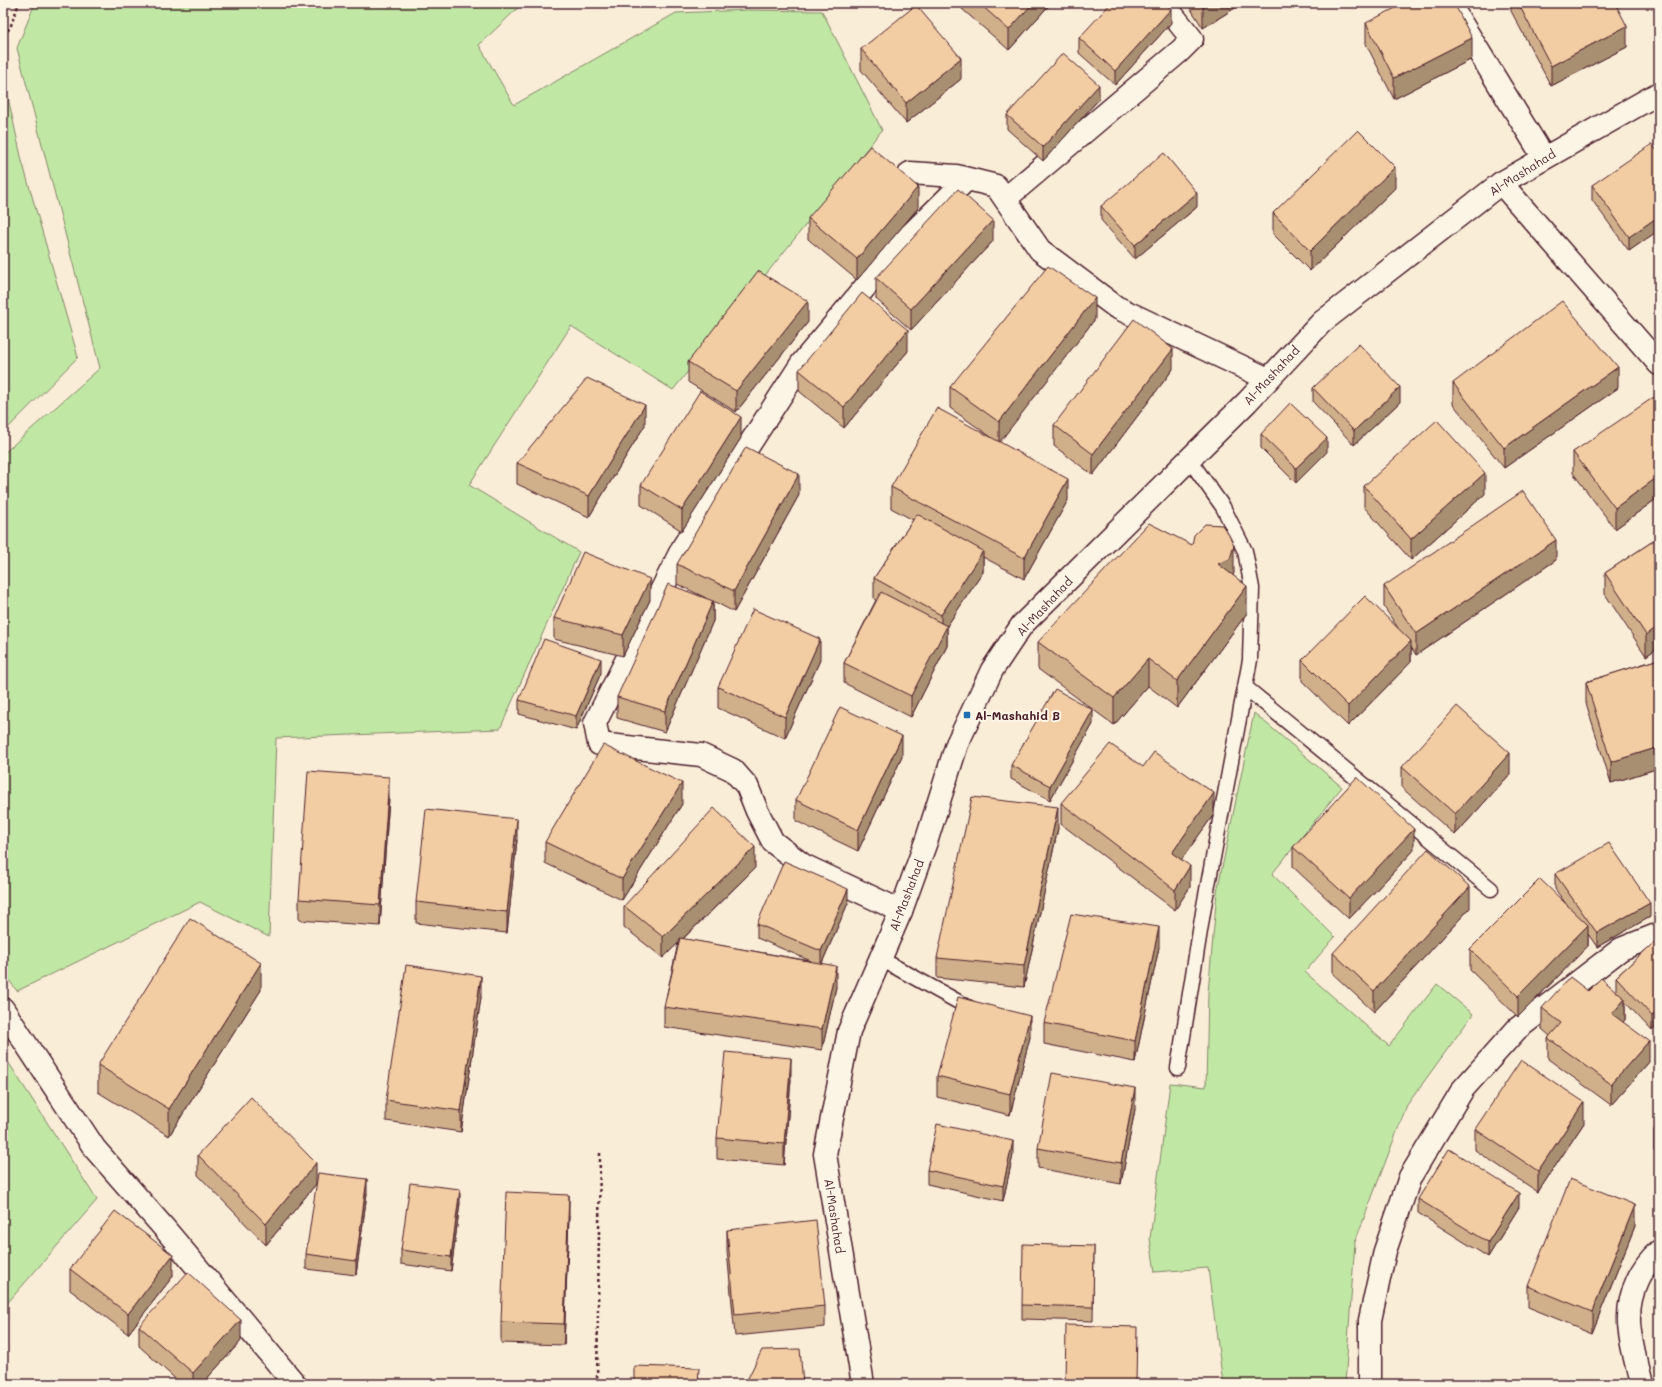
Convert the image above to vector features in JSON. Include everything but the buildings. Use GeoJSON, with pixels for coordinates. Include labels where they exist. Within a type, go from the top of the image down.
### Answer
{"type":"FeatureCollection","features":[{"type":"Feature","properties":{"kind":"street"},"geometry":{"type":"LineString","coordinates":[[1005,199],[1192,39],[1163,3]]}},
{"type":"Feature","properties":{"kind":"street"},"geometry":{"type":"LineString","coordinates":[[1449,3],[1544,158]]}},
{"type":"Feature","properties":{"kind":"street","name":"Al-Mashahad"},"geometry":{"type":"LineString","coordinates":[[863,1384],[825,1154],[849,1031],[901,911],[927,839],[957,744],[992,670],[1022,625],[1189,459],[1322,322],[1501,183],[1659,93]]}},
{"type":"Feature","properties":{"kind":"street"},"geometry":{"type":"LineString","coordinates":[[910,174],[956,176],[996,186],[1040,250],[1116,307],[1268,379]]}},
{"type":"Feature","properties":{"kind":"street"},"geometry":{"type":"LineString","coordinates":[[901,911],[803,865],[773,842],[757,811],[747,786],[733,770],[701,755],[599,744],[595,723],[683,547],[802,363],[901,244],[967,179]]}},
{"type":"Feature","properties":{"kind":"street"},"geometry":{"type":"LineString","coordinates":[[1501,183],[1659,364]]}},
{"type":"Feature","properties":{"kind":"street"},"geometry":{"type":"LineString","coordinates":[[1370,1384],[1370,1320],[1385,1251],[1410,1177],[1463,1090],[1517,1028],[1621,948],[1659,934]]}},
{"type":"Feature","properties":{"kind":"street"},"geometry":{"type":"LineString","coordinates":[[3,1009],[95,1149],[165,1229],[295,1384]]}},
{"type":"Feature","properties":{"kind":"street"},"geometry":{"type":"LineString","coordinates":[[1641,1384],[1628,1317],[1634,1285],[1651,1258],[1659,1251]]}},
{"type":"Feature","properties":{"kind":"lane"},"geometry":{"type":"LineString","coordinates":[[1178,1068],[1204,906],[1250,660],[1252,588],[1245,551],[1223,507],[1189,459]]}},
{"type":"Feature","properties":{"kind":"lane"},"geometry":{"type":"LineString","coordinates":[[1245,687],[1491,889]]}},
{"type":"Feature","properties":{"kind":"lane"},"geometry":{"type":"LineString","coordinates":[[881,959],[979,1013],[986,1013]]}},
{"type":"Feature","properties":{"kind":"path"},"geometry":{"type":"LineString","coordinates":[[3,35],[10,28],[19,3]]}},
{"type":"Feature","properties":{"kind":"path"},"geometry":{"type":"LineString","coordinates":[[597,1384],[600,1153]]}},
{"type":"Feature","properties":{"kind":"green space"},"geometry":{"type":"Polygon","coordinates":[[[35,3],[523,3],[479,45],[514,105],[676,13],[746,10],[822,11],[882,130],[673,390],[571,326],[469,485],[579,552],[500,729],[276,738],[269,937],[200,902],[17,991],[3,972],[3,454],[100,368],[17,48],[35,3]]]}},
{"type":"Feature","properties":{"kind":"green space"},"geometry":{"type":"Polygon","coordinates":[[[3,75],[22,161],[78,357],[3,433],[3,75]]]}},
{"type":"Feature","properties":{"kind":"green space"},"geometry":{"type":"Polygon","coordinates":[[[1254,713],[1342,787],[1272,874],[1335,937],[1305,972],[1389,1046],[1437,984],[1473,1014],[1407,1105],[1355,1242],[1345,1384],[1223,1384],[1208,1268],[1155,1272],[1150,1239],[1170,1083],[1206,1087],[1208,993],[1217,892],[1254,713]]]}},
{"type":"Feature","properties":{"kind":"green space"},"geometry":{"type":"Polygon","coordinates":[[[3,1054],[97,1200],[3,1308],[3,1054]]]}},
{"type":"Feature","properties":{"kind":"place","name":"Al-Mashahid B"},"geometry":{"type":"Point","coordinates":[967,715]}}]}
